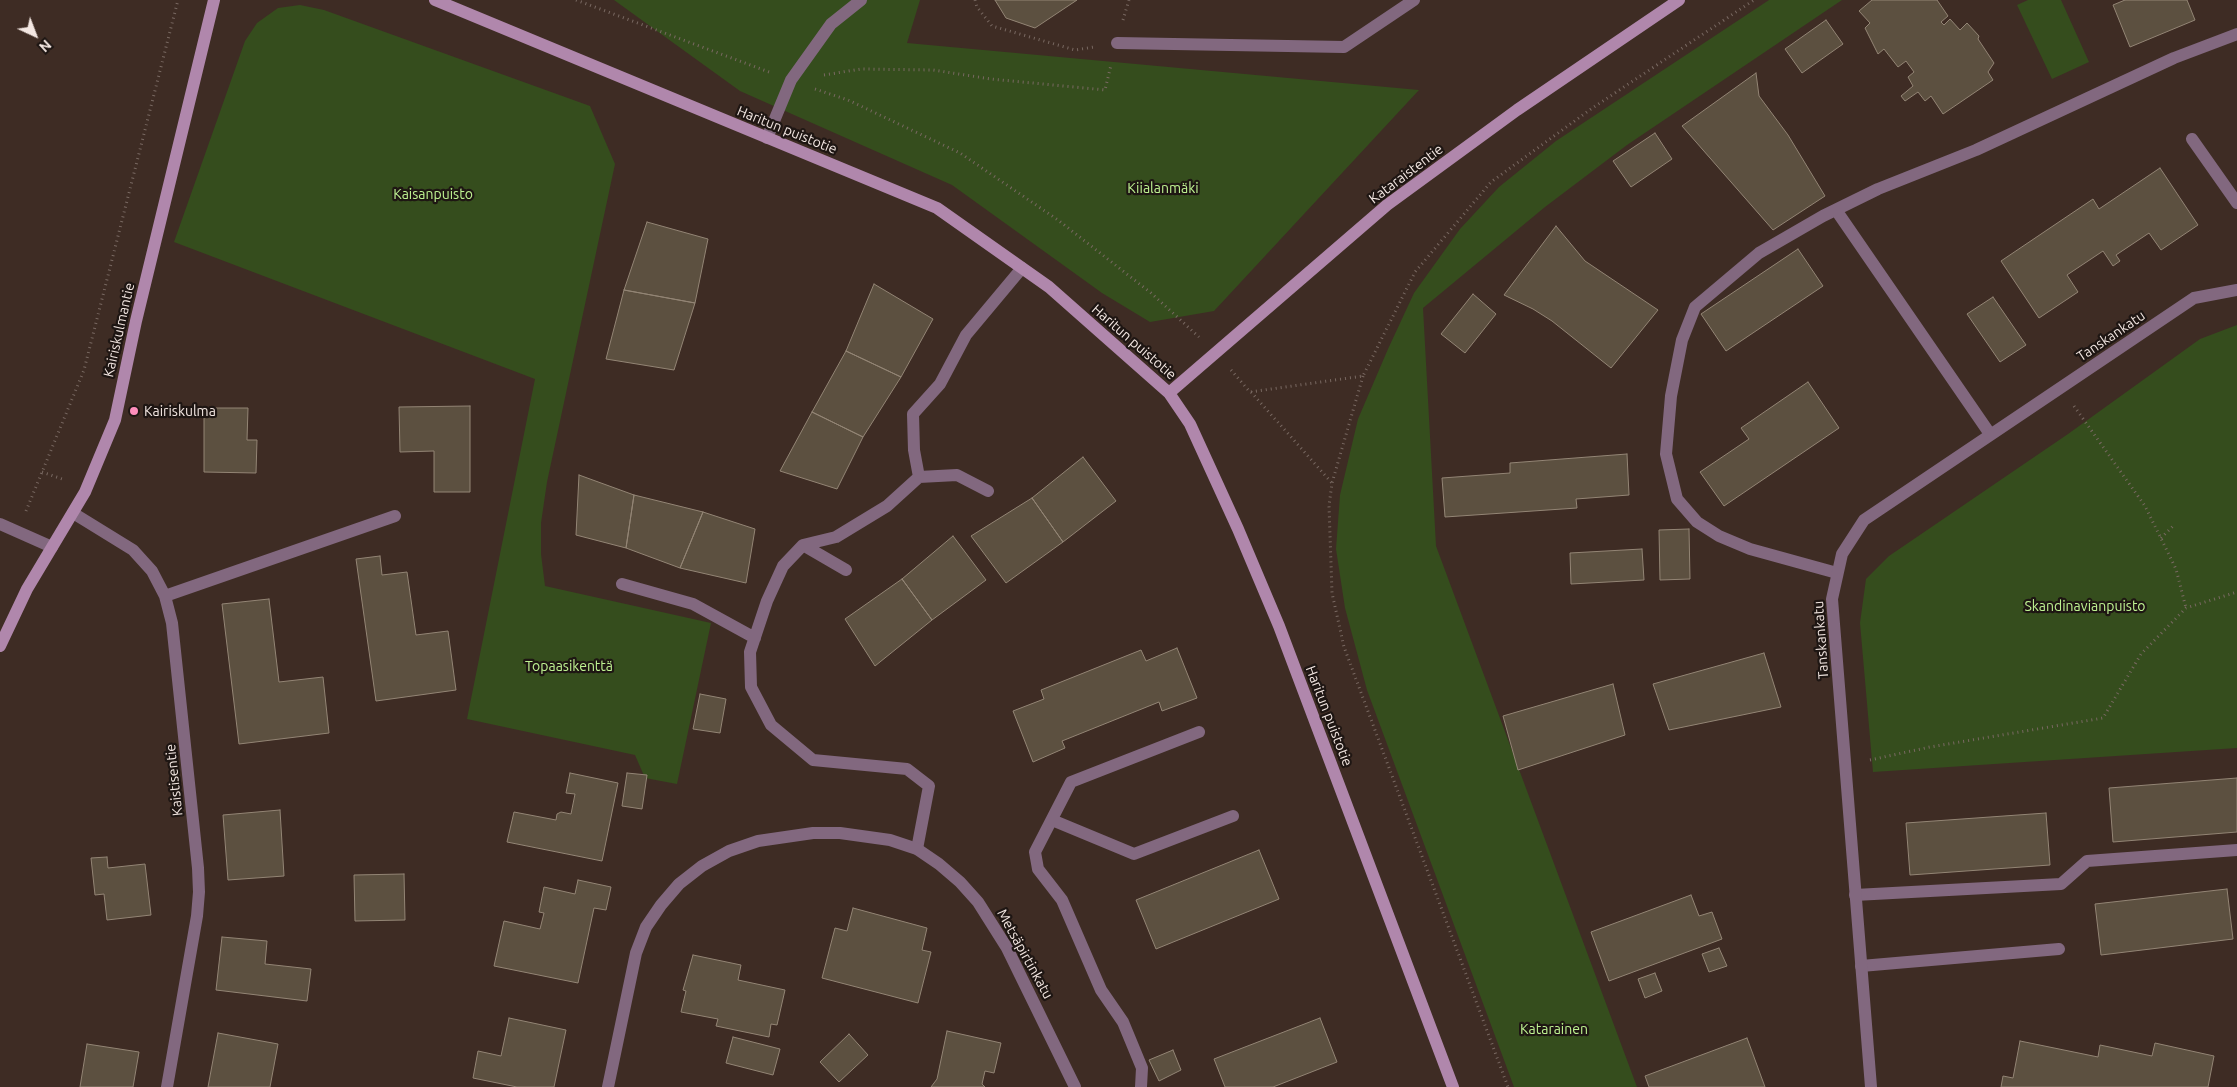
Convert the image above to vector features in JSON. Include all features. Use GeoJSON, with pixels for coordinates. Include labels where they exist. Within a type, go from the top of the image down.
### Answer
{"type":"FeatureCollection","features":[{"type":"Feature","properties":{"kind":"street","name":"Kairiskulmantie"},"geometry":{"type":"LineString","coordinates":[[0,646],[27,589],[85,492],[115,420],[136,321],[214,0]]}},
{"type":"Feature","properties":{"kind":"street","name":"Haritun puistotie"},"geometry":{"type":"LineString","coordinates":[[435,0],[937,208],[1048,287],[1169,393],[1190,424],[1238,529],[1279,626],[1453,1087]]}},
{"type":"Feature","properties":{"kind":"street"},"geometry":{"type":"LineString","coordinates":[[767,138],[791,80],[831,24],[861,0]]}},
{"type":"Feature","properties":{"kind":"street"},"geometry":{"type":"LineString","coordinates":[[1117,43],[1344,47],[1414,0]]}},
{"type":"Feature","properties":{"kind":"street","name":"Kataraistentie"},"geometry":{"type":"LineString","coordinates":[[1169,393],[1387,205],[1517,110],[1678,0]]}},
{"type":"Feature","properties":{"kind":"street"},"geometry":{"type":"LineString","coordinates":[[1837,573],[1750,549],[1719,536],[1697,522],[1677,500],[1666,454],[1675,377],[1682,340],[1695,306],[1759,253],[1836,210],[1878,189],[1976,150],[2174,58],[2237,34]]}},
{"type":"Feature","properties":{"kind":"street"},"geometry":{"type":"LineString","coordinates":[[2192,139],[2237,202]]}},
{"type":"Feature","properties":{"kind":"street"},"geometry":{"type":"LineString","coordinates":[[1836,210],[1990,434]]}},
{"type":"Feature","properties":{"kind":"street"},"geometry":{"type":"LineString","coordinates":[[918,477],[914,450],[913,414],[940,384],[966,335],[1022,268]]}},
{"type":"Feature","properties":{"kind":"street","name":"Tanskankatu"},"geometry":{"type":"LineString","coordinates":[[1871,1087],[1832,599],[1842,554],[1864,520],[1990,434],[2194,298],[2237,290]]}},
{"type":"Feature","properties":{"kind":"street"},"geometry":{"type":"LineString","coordinates":[[917,849],[929,786],[907,769],[813,760],[772,725],[751,687],[750,652],[766,601],[783,566],[804,545],[836,536],[887,506],[918,477],[958,475],[988,491]]}},
{"type":"Feature","properties":{"kind":"street","name":"Kaistisentie"},"geometry":{"type":"LineString","coordinates":[[73,513],[133,550],[152,571],[165,596],[173,633],[198,860],[199,892],[198,916],[167,1087]]}},
{"type":"Feature","properties":{"kind":"street"},"geometry":{"type":"LineString","coordinates":[[165,596],[395,516]]}},
{"type":"Feature","properties":{"kind":"street"},"geometry":{"type":"LineString","coordinates":[[0,524],[52,547]]}},
{"type":"Feature","properties":{"kind":"street"},"geometry":{"type":"LineString","coordinates":[[804,545],[846,570]]}},
{"type":"Feature","properties":{"kind":"street"},"geometry":{"type":"LineString","coordinates":[[622,584],[693,604],[755,638]]}},
{"type":"Feature","properties":{"kind":"street"},"geometry":{"type":"LineString","coordinates":[[1141,1087],[1142,1068],[1123,1022],[1101,990],[1062,900],[1038,869],[1035,852],[1071,782],[1199,732]]}},
{"type":"Feature","properties":{"kind":"street"},"geometry":{"type":"LineString","coordinates":[[1052,820],[1134,854],[1233,816]]}},
{"type":"Feature","properties":{"kind":"street","name":"Metsäpirtinkatu"},"geometry":{"type":"LineString","coordinates":[[608,1087],[636,953],[646,927],[679,884],[702,866],[729,851],[758,841],[786,836],[840,833],[890,840],[917,849],[940,864],[960,882],[993,924],[1027,987],[1075,1087]]}},
{"type":"Feature","properties":{"kind":"street"},"geometry":{"type":"LineString","coordinates":[[1855,896],[2061,884],[2087,861],[2237,850]]}},
{"type":"Feature","properties":{"kind":"street"},"geometry":{"type":"LineString","coordinates":[[1860,966],[2059,949]]}},
{"type":"Feature","properties":{"kind":"path"},"geometry":{"type":"LineString","coordinates":[[17,531],[84,370],[178,0]]}},
{"type":"Feature","properties":{"kind":"path"},"geometry":{"type":"LineString","coordinates":[[576,0],[848,100],[960,152],[1066,226],[1151,293],[1217,353],[1332,483]]}},
{"type":"Feature","properties":{"kind":"path"},"geometry":{"type":"LineString","coordinates":[[791,80],[861,69],[932,70],[992,79],[1105,90],[1117,43],[1075,50],[992,26],[977,7],[975,0]]}},
{"type":"Feature","properties":{"kind":"path"},"geometry":{"type":"LineString","coordinates":[[1508,1087],[1344,647],[1332,593],[1329,506],[1332,483],[1363,376],[1415,272],[1491,182],[1591,109],[1754,0]]}},
{"type":"Feature","properties":{"kind":"path"},"geometry":{"type":"LineString","coordinates":[[1250,392],[1363,376]]}},
{"type":"Feature","properties":{"kind":"path"},"geometry":{"type":"LineString","coordinates":[[2061,387],[2145,506],[2176,569],[2186,608]]}},
{"type":"Feature","properties":{"kind":"path"},"geometry":{"type":"LineString","coordinates":[[2161,538],[2175,524]]}},
{"type":"Feature","properties":{"kind":"path"},"geometry":{"type":"LineString","coordinates":[[1845,765],[1930,747],[2103,718],[2141,654],[2186,608],[2237,592]]}},
{"type":"Feature","properties":{"kind":"green space","name":"Kiialanmäki"},"geometry":{"type":"Polygon","coordinates":[[[614,0],[920,0],[907,43],[1419,90],[1214,311],[1150,322],[1102,293],[952,185],[740,91],[614,0]]]}},
{"type":"Feature","properties":{"kind":"green space","name":"Katarainen"},"geometry":{"type":"Polygon","coordinates":[[[1769,0],[1842,0],[1627,145],[1545,207],[1423,308],[1436,546],[1637,1087],[1514,1087],[1367,690],[1345,608],[1336,549],[1340,495],[1358,419],[1388,349],[1414,293],[1460,229],[1499,187],[1556,141],[1769,0]]]}},
{"type":"Feature","properties":{"kind":"green space"},"geometry":{"type":"Polygon","coordinates":[[[2028,0],[2061,0],[2089,62],[2052,79],[2017,5],[2028,0]]]}},
{"type":"Feature","properties":{"kind":"green space","name":"Kaisanpuisto"},"geometry":{"type":"Polygon","coordinates":[[[300,5],[324,10],[590,106],[615,164],[547,482],[541,523],[541,554],[545,586],[711,623],[677,784],[645,778],[635,755],[467,719],[535,379],[174,242],[245,41],[257,23],[278,8],[300,5]]]}},
{"type":"Feature","properties":{"kind":"green space","name":"Skandinavianpuisto"},"geometry":{"type":"Polygon","coordinates":[[[2237,325],[2237,748],[1873,772],[1860,623],[1866,579],[1889,556],[2068,434],[2200,339],[2237,325]]]}},
{"type":"Feature","properties":{"kind":"building"},"geometry":{"type":"Polygon","coordinates":[[[995,0],[1077,0],[1035,28],[1006,18],[995,0]]]}},
{"type":"Feature","properties":{"kind":"building"},"geometry":{"type":"Polygon","coordinates":[[[1872,0],[1937,0],[1948,16],[1941,22],[1944,25],[1950,19],[1960,30],[1967,23],[1979,36],[1978,39],[1994,63],[1988,72],[1993,80],[1943,114],[1931,96],[1925,101],[1918,92],[1905,101],[1901,96],[1913,86],[1908,77],[1914,72],[1906,61],[1898,67],[1884,49],[1878,54],[1865,28],[1870,23],[1859,11],[1872,0]]]}},
{"type":"Feature","properties":{"kind":"building"},"geometry":{"type":"Polygon","coordinates":[[[2125,0],[2187,0],[2195,20],[2130,47],[2113,5],[2125,0]]]}},
{"type":"Feature","properties":{"kind":"building"},"geometry":{"type":"Polygon","coordinates":[[[1826,20],[1843,44],[1802,73],[1785,49],[1826,20]]]}},
{"type":"Feature","properties":{"kind":"building"},"geometry":{"type":"Polygon","coordinates":[[[1756,73],[1759,96],[1788,135],[1825,196],[1773,230],[1682,126],[1756,73]]]}},
{"type":"Feature","properties":{"kind":"building"},"geometry":{"type":"Polygon","coordinates":[[[1655,133],[1672,159],[1631,187],[1613,161],[1655,133]]]}},
{"type":"Feature","properties":{"kind":"building"},"geometry":{"type":"Polygon","coordinates":[[[2160,168],[2198,225],[2161,250],[2149,233],[2116,255],[2120,261],[2113,266],[2103,251],[2067,275],[2078,292],[2039,318],[2001,261],[2093,199],[2099,209],[2160,168]]]}},
{"type":"Feature","properties":{"kind":"building"},"geometry":{"type":"Polygon","coordinates":[[[647,222],[708,239],[695,303],[624,290],[647,222]]]}},
{"type":"Feature","properties":{"kind":"building"},"geometry":{"type":"Polygon","coordinates":[[[1556,226],[1585,261],[1658,310],[1611,368],[1552,321],[1533,309],[1504,295],[1556,226]]]}},
{"type":"Feature","properties":{"kind":"building"},"geometry":{"type":"Polygon","coordinates":[[[1798,249],[1823,286],[1726,351],[1701,314],[1798,249]]]}},
{"type":"Feature","properties":{"kind":"building"},"geometry":{"type":"Polygon","coordinates":[[[874,284],[933,319],[901,377],[846,351],[874,284]]]}},
{"type":"Feature","properties":{"kind":"building"},"geometry":{"type":"Polygon","coordinates":[[[624,290],[695,303],[674,370],[606,359],[624,290]]]}},
{"type":"Feature","properties":{"kind":"building"},"geometry":{"type":"Polygon","coordinates":[[[1473,294],[1496,314],[1465,353],[1441,334],[1473,294]]]}},
{"type":"Feature","properties":{"kind":"building"},"geometry":{"type":"Polygon","coordinates":[[[1993,297],[2026,345],[2000,362],[1967,314],[1993,297]]]}},
{"type":"Feature","properties":{"kind":"building"},"geometry":{"type":"Polygon","coordinates":[[[846,351],[901,377],[863,437],[812,412],[846,351]]]}},
{"type":"Feature","properties":{"kind":"building"},"geometry":{"type":"Polygon","coordinates":[[[1808,382],[1839,428],[1724,506],[1700,472],[1749,439],[1741,428],[1808,382]]]}},
{"type":"Feature","properties":{"kind":"building"},"geometry":{"type":"Polygon","coordinates":[[[470,406],[470,492],[434,492],[434,451],[400,452],[399,407],[470,406]]]}},
{"type":"Feature","properties":{"kind":"building"},"geometry":{"type":"Polygon","coordinates":[[[204,408],[248,408],[247,440],[257,440],[256,473],[204,472],[204,408]]]}},
{"type":"Feature","properties":{"kind":"building"},"geometry":{"type":"Polygon","coordinates":[[[812,412],[863,437],[837,489],[780,471],[812,412]]]}},
{"type":"Feature","properties":{"kind":"building"},"geometry":{"type":"Polygon","coordinates":[[[1627,454],[1629,495],[1576,499],[1577,508],[1445,517],[1442,478],[1510,473],[1510,463],[1627,454]]]}},
{"type":"Feature","properties":{"kind":"building"},"geometry":{"type":"Polygon","coordinates":[[[1083,457],[1116,501],[1063,542],[1032,498],[1083,457]]]}},
{"type":"Feature","properties":{"kind":"building"},"geometry":{"type":"Polygon","coordinates":[[[579,475],[634,495],[626,548],[576,535],[579,475]]]}},
{"type":"Feature","properties":{"kind":"building"},"geometry":{"type":"Polygon","coordinates":[[[634,495],[703,512],[680,568],[626,548],[634,495]]]}},
{"type":"Feature","properties":{"kind":"building"},"geometry":{"type":"Polygon","coordinates":[[[1032,498],[1063,542],[1006,583],[971,536],[1032,498]]]}},
{"type":"Feature","properties":{"kind":"building"},"geometry":{"type":"Polygon","coordinates":[[[703,512],[755,529],[746,583],[680,568],[703,512]]]}},
{"type":"Feature","properties":{"kind":"building"},"geometry":{"type":"Polygon","coordinates":[[[1689,529],[1690,579],[1660,580],[1659,530],[1689,529]]]}},
{"type":"Feature","properties":{"kind":"building"},"geometry":{"type":"Polygon","coordinates":[[[953,536],[986,580],[932,620],[902,579],[953,536]]]}},
{"type":"Feature","properties":{"kind":"building"},"geometry":{"type":"Polygon","coordinates":[[[1642,549],[1644,580],[1571,584],[1570,553],[1642,549]]]}},
{"type":"Feature","properties":{"kind":"building"},"geometry":{"type":"Polygon","coordinates":[[[380,556],[382,575],[407,572],[416,635],[448,631],[456,690],[376,701],[356,559],[380,556]]]}},
{"type":"Feature","properties":{"kind":"building"},"geometry":{"type":"Polygon","coordinates":[[[902,579],[932,620],[875,666],[845,619],[902,579]]]}},
{"type":"Feature","properties":{"kind":"building"},"geometry":{"type":"Polygon","coordinates":[[[269,599],[279,682],[323,677],[329,733],[239,744],[222,604],[269,599]]]}},
{"type":"Feature","properties":{"kind":"building"},"geometry":{"type":"Polygon","coordinates":[[[1177,648],[1197,698],[1162,711],[1159,702],[1062,741],[1065,748],[1033,762],[1013,711],[1044,699],[1041,690],[1141,650],[1146,661],[1177,648]]]}},
{"type":"Feature","properties":{"kind":"building"},"geometry":{"type":"Polygon","coordinates":[[[1764,653],[1781,707],[1669,730],[1653,684],[1764,653]]]}},
{"type":"Feature","properties":{"kind":"building"},"geometry":{"type":"Polygon","coordinates":[[[1613,684],[1625,735],[1518,770],[1503,716],[1613,684]]]}},
{"type":"Feature","properties":{"kind":"building"},"geometry":{"type":"Polygon","coordinates":[[[700,694],[726,699],[720,733],[693,729],[700,694]]]}},
{"type":"Feature","properties":{"kind":"building"},"geometry":{"type":"Polygon","coordinates":[[[570,773],[618,783],[602,861],[507,842],[514,812],[556,820],[557,814],[561,812],[571,814],[575,794],[566,793],[570,773]]]}},
{"type":"Feature","properties":{"kind":"building"},"geometry":{"type":"Polygon","coordinates":[[[627,773],[647,775],[642,809],[622,806],[627,773]]]}},
{"type":"Feature","properties":{"kind":"building"},"geometry":{"type":"Polygon","coordinates":[[[2237,778],[2237,832],[2113,842],[2109,788],[2237,778]]]}},
{"type":"Feature","properties":{"kind":"building"},"geometry":{"type":"Polygon","coordinates":[[[280,810],[284,876],[228,880],[223,815],[280,810]]]}},
{"type":"Feature","properties":{"kind":"building"},"geometry":{"type":"Polygon","coordinates":[[[2046,813],[2050,865],[1910,875],[1906,823],[2046,813]]]}},
{"type":"Feature","properties":{"kind":"building"},"geometry":{"type":"Polygon","coordinates":[[[1259,850],[1279,899],[1156,949],[1136,900],[1259,850]]]}},
{"type":"Feature","properties":{"kind":"building"},"geometry":{"type":"Polygon","coordinates":[[[107,857],[108,868],[145,864],[151,915],[107,920],[104,894],[95,895],[91,858],[107,857]]]}},
{"type":"Feature","properties":{"kind":"building"},"geometry":{"type":"Polygon","coordinates":[[[404,874],[405,920],[355,921],[354,875],[404,874]]]}},
{"type":"Feature","properties":{"kind":"building"},"geometry":{"type":"Polygon","coordinates":[[[578,880],[611,887],[606,910],[594,908],[578,983],[494,966],[504,921],[540,929],[544,913],[539,912],[544,887],[575,894],[578,880]]]}},
{"type":"Feature","properties":{"kind":"building"},"geometry":{"type":"Polygon","coordinates":[[[2227,889],[2233,939],[2101,955],[2095,904],[2227,889]]]}},
{"type":"Feature","properties":{"kind":"building"},"geometry":{"type":"Polygon","coordinates":[[[1691,895],[1699,916],[1712,912],[1722,939],[1609,981],[1591,932],[1691,895]]]}},
{"type":"Feature","properties":{"kind":"building"},"geometry":{"type":"Polygon","coordinates":[[[853,908],[927,928],[922,950],[931,952],[918,1003],[822,978],[835,928],[847,931],[853,908]]]}},
{"type":"Feature","properties":{"kind":"building"},"geometry":{"type":"Polygon","coordinates":[[[222,937],[267,941],[265,964],[311,969],[307,1001],[216,990],[222,937]]]}},
{"type":"Feature","properties":{"kind":"building"},"geometry":{"type":"Polygon","coordinates":[[[1719,948],[1727,966],[1709,972],[1702,954],[1719,948]]]}},
{"type":"Feature","properties":{"kind":"building"},"geometry":{"type":"Polygon","coordinates":[[[693,955],[741,965],[738,980],[785,990],[777,1025],[771,1024],[769,1037],[716,1026],[718,1019],[681,1012],[686,991],[683,990],[693,955]]]}},
{"type":"Feature","properties":{"kind":"building"},"geometry":{"type":"Polygon","coordinates":[[[1655,973],[1662,991],[1645,998],[1638,979],[1655,973]]]}},
{"type":"Feature","properties":{"kind":"building"},"geometry":{"type":"Polygon","coordinates":[[[509,1018],[566,1030],[554,1087],[517,1087],[473,1078],[478,1051],[501,1056],[509,1018]]]}},
{"type":"Feature","properties":{"kind":"building"},"geometry":{"type":"Polygon","coordinates":[[[1320,1018],[1337,1062],[1273,1087],[1225,1087],[1214,1059],[1320,1018]]]}},
{"type":"Feature","properties":{"kind":"building"},"geometry":{"type":"Polygon","coordinates":[[[947,1031],[1001,1043],[994,1073],[985,1071],[982,1084],[985,1087],[931,1087],[937,1079],[947,1031]]]}},
{"type":"Feature","properties":{"kind":"building"},"geometry":{"type":"Polygon","coordinates":[[[218,1033],[278,1044],[270,1087],[208,1087],[218,1033]]]}},
{"type":"Feature","properties":{"kind":"building"},"geometry":{"type":"Polygon","coordinates":[[[849,1034],[868,1055],[839,1082],[820,1062],[849,1034]]]}},
{"type":"Feature","properties":{"kind":"building"},"geometry":{"type":"Polygon","coordinates":[[[733,1037],[780,1049],[773,1075],[726,1063],[733,1037]]]}},
{"type":"Feature","properties":{"kind":"building"},"geometry":{"type":"Polygon","coordinates":[[[1747,1038],[1765,1087],[1649,1087],[1645,1076],[1747,1038]]]}},
{"type":"Feature","properties":{"kind":"building"},"geometry":{"type":"Polygon","coordinates":[[[2020,1041],[2098,1057],[2100,1045],[2152,1056],[2155,1043],[2214,1056],[2208,1087],[2001,1087],[2003,1076],[2013,1078],[2020,1041]]]}},
{"type":"Feature","properties":{"kind":"building"},"geometry":{"type":"Polygon","coordinates":[[[87,1044],[139,1052],[133,1087],[80,1087],[87,1044]]]}},
{"type":"Feature","properties":{"kind":"building"},"geometry":{"type":"Polygon","coordinates":[[[1173,1050],[1181,1070],[1159,1081],[1149,1060],[1173,1050]]]}},
{"type":"Feature","properties":{"kind":"place","name":"Kairiskulma"},"geometry":{"type":"Point","coordinates":[134,411]}},
{"type":"Feature","properties":{"kind":"park label","name":"Topaasikenttä"},"geometry":{"type":"Point","coordinates":[569,666]}}]}
